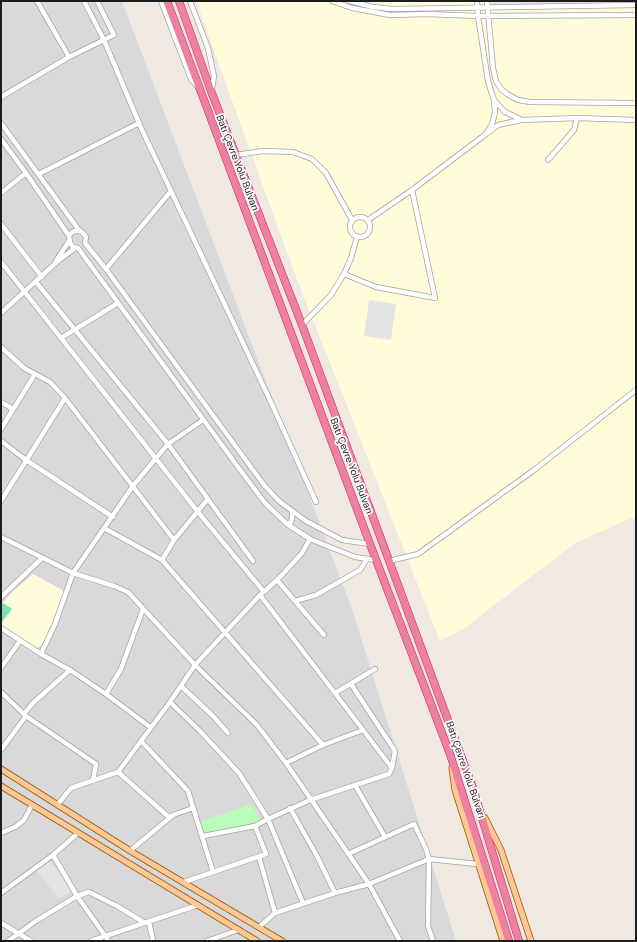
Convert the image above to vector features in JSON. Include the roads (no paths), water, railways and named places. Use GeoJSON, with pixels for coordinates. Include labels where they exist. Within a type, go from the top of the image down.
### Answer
{"type":"FeatureCollection","features":[{"type":"Feature","properties":{"kind":"highway","name":"Batı Çevre Yolu Bulvarı"},"geometry":{"type":"LineString","coordinates":[[167,1],[450,754],[509,941]]}},
{"type":"Feature","properties":{"kind":"highway","name":"Batı Çevre Yolu Bulvarı"},"geometry":{"type":"LineString","coordinates":[[179,1],[211,91],[302,325],[473,788],[519,941]]}},
{"type":"Feature","properties":{"kind":"main road"},"geometry":{"type":"LineString","coordinates":[[450,754],[455,790],[477,864],[503,941]]}},
{"type":"Feature","properties":{"kind":"main road"},"geometry":{"type":"LineString","coordinates":[[1,769],[131,850],[282,941]]}},
{"type":"Feature","properties":{"kind":"main road"},"geometry":{"type":"LineString","coordinates":[[1,786],[257,941]]}},
{"type":"Feature","properties":{"kind":"main road"},"geometry":{"type":"LineString","coordinates":[[476,802],[501,850],[531,941]]}},
{"type":"Feature","properties":{"kind":"street"},"geometry":{"type":"LineString","coordinates":[[37,1],[68,57]]}},
{"type":"Feature","properties":{"kind":"street"},"geometry":{"type":"LineString","coordinates":[[84,1],[104,40],[170,192],[269,398],[316,502]]}},
{"type":"Feature","properties":{"kind":"street"},"geometry":{"type":"LineString","coordinates":[[1,97],[68,57],[114,35],[97,1]]}},
{"type":"Feature","properties":{"kind":"street"},"geometry":{"type":"LineString","coordinates":[[161,1],[191,79],[199,88]]}},
{"type":"Feature","properties":{"kind":"street"},"geometry":{"type":"LineString","coordinates":[[190,1],[208,48],[214,76],[211,91]]}},
{"type":"Feature","properties":{"kind":"street"},"geometry":{"type":"LineString","coordinates":[[332,1],[352,8],[390,15],[636,16]]}},
{"type":"Feature","properties":{"kind":"street"},"geometry":{"type":"LineString","coordinates":[[350,1],[373,7],[392,9],[636,5]]}},
{"type":"Feature","properties":{"kind":"street"},"geometry":{"type":"LineString","coordinates":[[477,1],[488,81],[494,100],[495,112],[492,124],[486,134]]}},
{"type":"Feature","properties":{"kind":"street"},"geometry":{"type":"LineString","coordinates":[[487,1],[487,16],[496,81],[501,89],[513,98],[530,102],[636,103]]}},
{"type":"Feature","properties":{"kind":"street"},"geometry":{"type":"LineString","coordinates":[[494,100],[505,112],[522,120]]}},
{"type":"Feature","properties":{"kind":"street"},"geometry":{"type":"LineString","coordinates":[[548,160],[574,130],[577,118]]}},
{"type":"Feature","properties":{"kind":"street"},"geometry":{"type":"LineString","coordinates":[[368,220],[412,190],[498,125],[522,120],[577,118],[636,120]]}},
{"type":"Feature","properties":{"kind":"street"},"geometry":{"type":"LineString","coordinates":[[1,123],[78,230],[84,234],[86,240],[85,243],[106,269],[250,468],[264,485],[280,502],[306,521],[342,540],[370,544]]}},
{"type":"Feature","properties":{"kind":"street"},"geometry":{"type":"LineString","coordinates":[[39,174],[139,123]]}},
{"type":"Feature","properties":{"kind":"street"},"geometry":{"type":"LineString","coordinates":[[1,139],[26,173],[69,238],[71,245],[76,248],[118,303],[265,503],[287,524],[310,539],[355,557],[376,560]]}},
{"type":"Feature","properties":{"kind":"street"},"geometry":{"type":"LineString","coordinates":[[236,155],[263,151],[293,152],[312,159],[326,173],[352,220],[350,230],[357,236],[364,237],[369,233],[371,226],[368,220],[362,217],[352,220]]}},
{"type":"Feature","properties":{"kind":"street"},"geometry":{"type":"LineString","coordinates":[[1,193],[26,173]]}},
{"type":"Feature","properties":{"kind":"street"},"geometry":{"type":"LineString","coordinates":[[344,274],[376,287],[435,298],[412,190]]}},
{"type":"Feature","properties":{"kind":"street"},"geometry":{"type":"LineString","coordinates":[[106,269],[170,192]]}},
{"type":"Feature","properties":{"kind":"street"},"geometry":{"type":"LineString","coordinates":[[1,224],[42,277]]}},
{"type":"Feature","properties":{"kind":"street"},"geometry":{"type":"LineString","coordinates":[[53,265],[72,232],[78,230]]}},
{"type":"Feature","properties":{"kind":"street"},"geometry":{"type":"LineString","coordinates":[[302,325],[331,294],[344,274],[351,258],[357,236]]}},
{"type":"Feature","properties":{"kind":"street"},"geometry":{"type":"LineString","coordinates":[[1,313],[42,277],[53,265],[85,243]]}},
{"type":"Feature","properties":{"kind":"street"},"geometry":{"type":"LineString","coordinates":[[1,262],[262,594],[392,768]]}},
{"type":"Feature","properties":{"kind":"street"},"geometry":{"type":"LineString","coordinates":[[36,282],[168,444],[253,561]]}},
{"type":"Feature","properties":{"kind":"street"},"geometry":{"type":"LineString","coordinates":[[61,338],[118,303]]}},
{"type":"Feature","properties":{"kind":"street"},"geometry":{"type":"LineString","coordinates":[[1,347],[24,368],[50,382],[65,398],[174,540]]}},
{"type":"Feature","properties":{"kind":"street"},"geometry":{"type":"LineString","coordinates":[[1,429],[35,374]]}},
{"type":"Feature","properties":{"kind":"street"},"geometry":{"type":"LineString","coordinates":[[389,561],[418,554],[534,470],[636,390]]}},
{"type":"Feature","properties":{"kind":"street"},"geometry":{"type":"LineString","coordinates":[[1,501],[65,398]]}},
{"type":"Feature","properties":{"kind":"street"},"geometry":{"type":"LineString","coordinates":[[1,402],[13,409]]}},
{"type":"Feature","properties":{"kind":"street"},"geometry":{"type":"LineString","coordinates":[[41,654],[55,624],[73,573],[104,528],[134,486],[168,444],[203,420]]}},
{"type":"Feature","properties":{"kind":"street"},"geometry":{"type":"LineString","coordinates":[[1,441],[26,460],[113,517]]}},
{"type":"Feature","properties":{"kind":"street"},"geometry":{"type":"LineString","coordinates":[[162,560],[174,540],[208,499]]}},
{"type":"Feature","properties":{"kind":"street"},"geometry":{"type":"LineString","coordinates":[[287,524],[291,522],[292,511]]}},
{"type":"Feature","properties":{"kind":"street"},"geometry":{"type":"LineString","coordinates":[[104,528],[162,560],[323,744]]}},
{"type":"Feature","properties":{"kind":"street"},"geometry":{"type":"LineString","coordinates":[[1,537],[73,573],[128,592],[195,665],[257,725],[286,763],[369,884],[400,941]]}},
{"type":"Feature","properties":{"kind":"street"},"geometry":{"type":"LineString","coordinates":[[58,804],[71,788],[118,772],[170,702],[195,665],[302,553],[310,539]]}},
{"type":"Feature","properties":{"kind":"street"},"geometry":{"type":"LineString","coordinates":[[1,597],[42,558]]}},
{"type":"Feature","properties":{"kind":"street"},"geometry":{"type":"LineString","coordinates":[[295,601],[316,595],[360,570],[367,559]]}},
{"type":"Feature","properties":{"kind":"street"},"geometry":{"type":"LineString","coordinates":[[277,580],[324,635]]}},
{"type":"Feature","properties":{"kind":"street"},"geometry":{"type":"LineString","coordinates":[[106,694],[121,669],[143,610]]}},
{"type":"Feature","properties":{"kind":"street"},"geometry":{"type":"LineString","coordinates":[[1,628],[41,654],[70,670],[106,694],[150,727]]}},
{"type":"Feature","properties":{"kind":"street"},"geometry":{"type":"LineString","coordinates":[[1,668],[20,641]]}},
{"type":"Feature","properties":{"kind":"street"},"geometry":{"type":"LineString","coordinates":[[335,693],[375,668]]}},
{"type":"Feature","properties":{"kind":"street"},"geometry":{"type":"LineString","coordinates":[[1,750],[33,703],[70,670]]}},
{"type":"Feature","properties":{"kind":"street"},"geometry":{"type":"LineString","coordinates":[[203,836],[255,826],[290,808],[310,800],[389,774],[396,751],[351,684]]}},
{"type":"Feature","properties":{"kind":"street"},"geometry":{"type":"LineString","coordinates":[[181,686],[213,716],[228,733]]}},
{"type":"Feature","properties":{"kind":"street"},"geometry":{"type":"LineString","coordinates":[[1,692],[25,715],[96,764],[93,780]]}},
{"type":"Feature","properties":{"kind":"street"},"geometry":{"type":"LineString","coordinates":[[170,702],[200,731],[239,773],[268,819],[303,903]]}},
{"type":"Feature","properties":{"kind":"street"},"geometry":{"type":"LineString","coordinates":[[286,763],[323,744],[363,730]]}},
{"type":"Feature","properties":{"kind":"street"},"geometry":{"type":"LineString","coordinates":[[141,741],[188,791],[213,872]]}},
{"type":"Feature","properties":{"kind":"street"},"geometry":{"type":"LineString","coordinates":[[118,772],[170,818]]}},
{"type":"Feature","properties":{"kind":"street"},"geometry":{"type":"LineString","coordinates":[[355,785],[384,837]]}},
{"type":"Feature","properties":{"kind":"street"},"geometry":{"type":"LineString","coordinates":[[1,833],[15,827],[24,820],[32,805]]}},
{"type":"Feature","properties":{"kind":"street"},"geometry":{"type":"LineString","coordinates":[[131,850],[173,815],[193,808]]}},
{"type":"Feature","properties":{"kind":"street"},"geometry":{"type":"LineString","coordinates":[[290,808],[317,856],[335,893]]}},
{"type":"Feature","properties":{"kind":"street"},"geometry":{"type":"LineString","coordinates":[[348,854],[414,824],[429,859],[428,926],[433,941]]}},
{"type":"Feature","properties":{"kind":"street"},"geometry":{"type":"LineString","coordinates":[[184,882],[266,854],[255,826]]}},
{"type":"Feature","properties":{"kind":"street"},"geometry":{"type":"LineString","coordinates":[[1,893],[53,855],[78,833]]}},
{"type":"Feature","properties":{"kind":"street"},"geometry":{"type":"LineString","coordinates":[[53,855],[77,896],[107,939]]}},
{"type":"Feature","properties":{"kind":"street"},"geometry":{"type":"LineString","coordinates":[[259,856],[275,913]]}},
{"type":"Feature","properties":{"kind":"street"},"geometry":{"type":"LineString","coordinates":[[259,927],[275,913],[335,893],[369,884],[429,859],[477,864]]}},
{"type":"Feature","properties":{"kind":"street"},"geometry":{"type":"LineString","coordinates":[[8,941],[18,933],[77,896],[89,892],[147,923],[153,941]]}},
{"type":"Feature","properties":{"kind":"street"},"geometry":{"type":"LineString","coordinates":[[92,941],[107,939],[147,923],[198,906]]}},
{"type":"Feature","properties":{"kind":"street"},"geometry":{"type":"LineString","coordinates":[[1,923],[31,941]]}},
{"type":"Feature","properties":{"kind":"street"},"geometry":{"type":"LineString","coordinates":[[207,941],[238,930]]}}]}
